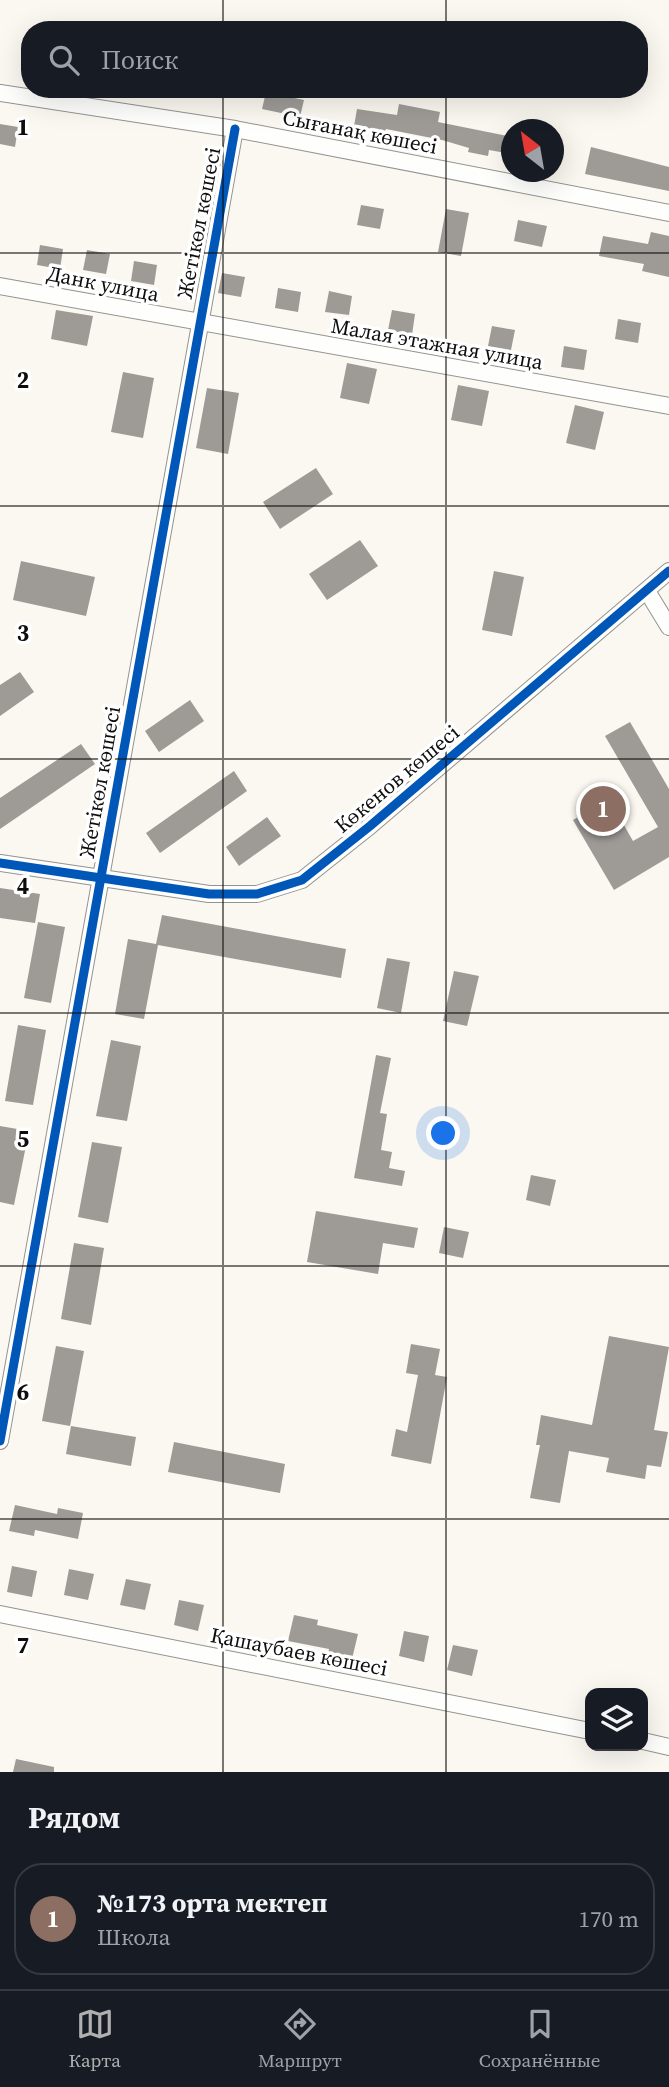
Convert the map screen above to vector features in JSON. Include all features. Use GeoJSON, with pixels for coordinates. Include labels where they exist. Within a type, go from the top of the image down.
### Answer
{"type":"FeatureCollection","features":[{"type":"Feature","properties":{"kind":"street","name":"Сығанақ көшесі"},"geometry":{"type":"LineString","coordinates":[[0,93],[21,96]]}},
{"type":"Feature","properties":{"kind":"street","name":"Сығанақ көшесі"},"geometry":{"type":"LineString","coordinates":[[32,98],[234,129],[669,213]]}},
{"type":"Feature","properties":{"kind":"street","name":"Жетікөл көшесі"},"geometry":{"type":"LineString","coordinates":[[0,1441],[234,129]]}},
{"type":"Feature","properties":{"kind":"street","name":"Данк улица"},"geometry":{"type":"LineString","coordinates":[[0,286],[198,323]]}},
{"type":"Feature","properties":{"kind":"street","name":"Малая этажная улица"},"geometry":{"type":"LineString","coordinates":[[198,323],[669,406]]}},
{"type":"Feature","properties":{"kind":"street","name":"Көкенов көшесі"},"geometry":{"type":"LineString","coordinates":[[0,863],[209,894],[257,894],[302,880],[370,826],[669,571]]}},
{"type":"Feature","properties":{"kind":"street"},"geometry":{"type":"LineString","coordinates":[[647,591],[669,627]]}},
{"type":"Feature","properties":{"kind":"street","name":"Қашаубаев көшесі"},"geometry":{"type":"LineString","coordinates":[[0,1614],[585,1730]]}},
{"type":"Feature","properties":{"kind":"street"},"geometry":{"type":"LineString","coordinates":[[648,1742],[669,1747]]}},
{"type":"Feature","properties":{"kind":"building"},"geometry":{"type":"Polygon","coordinates":[[[265,98],[304,100],[300,117],[262,109],[265,98]]]}},
{"type":"Feature","properties":{"kind":"building"},"geometry":{"type":"Polygon","coordinates":[[[399,104],[440,112],[438,122],[501,135],[501,152],[489,150],[488,156],[468,152],[469,148],[442,140],[354,126],[357,109],[397,115],[399,104]]]}},
{"type":"Feature","properties":{"kind":"building"},"geometry":{"type":"Polygon","coordinates":[[[0,124],[18,127],[15,147],[0,144],[0,124]]]}},
{"type":"Feature","properties":{"kind":"building"},"geometry":{"type":"Polygon","coordinates":[[[591,147],[669,167],[669,191],[585,174],[591,147]]]}},
{"type":"Feature","properties":{"kind":"building"},"geometry":{"type":"Polygon","coordinates":[[[361,205],[384,209],[380,229],[357,225],[361,205]]]}},
{"type":"Feature","properties":{"kind":"building"},"geometry":{"type":"Polygon","coordinates":[[[446,209],[469,213],[461,256],[438,252],[446,209]]]}},
{"type":"Feature","properties":{"kind":"building"},"geometry":{"type":"Polygon","coordinates":[[[518,220],[547,226],[542,247],[514,241],[518,220]]]}},
{"type":"Feature","properties":{"kind":"building"},"geometry":{"type":"Polygon","coordinates":[[[651,232],[669,236],[669,277],[642,271],[644,264],[599,256],[603,236],[648,244],[651,232]]]}},
{"type":"Feature","properties":{"kind":"building"},"geometry":{"type":"Polygon","coordinates":[[[40,245],[63,249],[60,269],[37,265],[40,245]]]}},
{"type":"Feature","properties":{"kind":"building"},"geometry":{"type":"Polygon","coordinates":[[[87,250],[110,254],[106,274],[83,270],[87,250]]]}},
{"type":"Feature","properties":{"kind":"building"},"geometry":{"type":"Polygon","coordinates":[[[134,261],[157,265],[154,285],[131,281],[134,261]]]}},
{"type":"Feature","properties":{"kind":"building"},"geometry":{"type":"Polygon","coordinates":[[[222,273],[245,277],[241,297],[218,293],[222,273]]]}},
{"type":"Feature","properties":{"kind":"building"},"geometry":{"type":"Polygon","coordinates":[[[278,288],[301,292],[298,312],[275,308],[278,288]]]}},
{"type":"Feature","properties":{"kind":"building"},"geometry":{"type":"Polygon","coordinates":[[[329,291],[352,296],[349,315],[325,312],[329,291]]]}},
{"type":"Feature","properties":{"kind":"building"},"geometry":{"type":"Polygon","coordinates":[[[56,310],[93,316],[87,346],[51,339],[56,310]]]}},
{"type":"Feature","properties":{"kind":"building"},"geometry":{"type":"Polygon","coordinates":[[[392,310],[415,314],[412,335],[388,330],[392,310]]]}},
{"type":"Feature","properties":{"kind":"building"},"geometry":{"type":"Polygon","coordinates":[[[618,319],[641,323],[638,343],[615,339],[618,319]]]}},
{"type":"Feature","properties":{"kind":"building"},"geometry":{"type":"Polygon","coordinates":[[[492,326],[515,330],[511,350],[488,346],[492,326]]]}},
{"type":"Feature","properties":{"kind":"building"},"geometry":{"type":"Polygon","coordinates":[[[564,346],[587,350],[584,370],[561,367],[564,346]]]}},
{"type":"Feature","properties":{"kind":"building"},"geometry":{"type":"Polygon","coordinates":[[[347,363],[377,369],[369,404],[340,398],[347,363]]]}},
{"type":"Feature","properties":{"kind":"building"},"geometry":{"type":"Polygon","coordinates":[[[123,372],[154,378],[143,438],[111,432],[123,372]]]}},
{"type":"Feature","properties":{"kind":"building"},"geometry":{"type":"Polygon","coordinates":[[[458,385],[489,391],[482,426],[451,420],[458,385]]]}},
{"type":"Feature","properties":{"kind":"building"},"geometry":{"type":"Polygon","coordinates":[[[207,388],[239,393],[228,454],[196,448],[207,388]]]}},
{"type":"Feature","properties":{"kind":"building"},"geometry":{"type":"Polygon","coordinates":[[[575,405],[604,412],[595,450],[566,443],[575,405]]]}},
{"type":"Feature","properties":{"kind":"building"},"geometry":{"type":"Polygon","coordinates":[[[316,468],[333,494],[280,529],[263,502],[316,468]]]}},
{"type":"Feature","properties":{"kind":"building"},"geometry":{"type":"Polygon","coordinates":[[[360,540],[378,566],[327,600],[309,574],[360,540]]]}},
{"type":"Feature","properties":{"kind":"building"},"geometry":{"type":"Polygon","coordinates":[[[21,561],[95,577],[86,616],[13,600],[21,561]]]}},
{"type":"Feature","properties":{"kind":"building"},"geometry":{"type":"Polygon","coordinates":[[[494,571],[524,577],[512,636],[482,630],[494,571]]]}},
{"type":"Feature","properties":{"kind":"building"},"geometry":{"type":"Polygon","coordinates":[[[20,672],[34,692],[0,716],[0,685],[20,672]]]}},
{"type":"Feature","properties":{"kind":"building"},"geometry":{"type":"Polygon","coordinates":[[[190,700],[204,721],[159,752],[145,731],[190,700]]]}},
{"type":"Feature","properties":{"kind":"building"},"geometry":{"type":"Polygon","coordinates":[[[630,722],[669,789],[669,857],[614,890],[573,820],[609,799],[633,841],[658,827],[605,736],[630,722]]]}},
{"type":"Feature","properties":{"kind":"building"},"geometry":{"type":"Polygon","coordinates":[[[81,744],[95,764],[0,829],[0,798],[81,744]]]}},
{"type":"Feature","properties":{"kind":"building"},"geometry":{"type":"Polygon","coordinates":[[[234,771],[247,791],[160,853],[146,833],[234,771]]]}},
{"type":"Feature","properties":{"kind":"building"},"geometry":{"type":"Polygon","coordinates":[[[267,817],[281,836],[239,866],[226,847],[267,817]]]}},
{"type":"Feature","properties":{"kind":"building"},"geometry":{"type":"Polygon","coordinates":[[[0,888],[40,894],[35,923],[0,918],[0,888]]]}},
{"type":"Feature","properties":{"kind":"building"},"geometry":{"type":"Polygon","coordinates":[[[162,915],[346,949],[341,978],[158,945],[144,1019],[115,1014],[128,939],[156,944],[162,915]]]}},
{"type":"Feature","properties":{"kind":"building"},"geometry":{"type":"Polygon","coordinates":[[[38,922],[65,927],[51,1003],[24,998],[38,922]]]}},
{"type":"Feature","properties":{"kind":"building"},"geometry":{"type":"Polygon","coordinates":[[[387,958],[410,962],[401,1013],[377,1008],[387,958]]]}},
{"type":"Feature","properties":{"kind":"building"},"geometry":{"type":"Polygon","coordinates":[[[454,971],[479,976],[467,1026],[443,1021],[454,971]]]}},
{"type":"Feature","properties":{"kind":"building"},"geometry":{"type":"Polygon","coordinates":[[[18,1025],[46,1030],[33,1105],[5,1101],[18,1025]]]}},
{"type":"Feature","properties":{"kind":"building"},"geometry":{"type":"Polygon","coordinates":[[[111,1040],[141,1046],[127,1121],[96,1116],[111,1040]]]}},
{"type":"Feature","properties":{"kind":"building"},"geometry":{"type":"Polygon","coordinates":[[[376,1055],[391,1058],[380,1113],[387,1114],[381,1150],[392,1152],[389,1168],[405,1171],[402,1186],[354,1178],[376,1055]]]}},
{"type":"Feature","properties":{"kind":"building"},"geometry":{"type":"Polygon","coordinates":[[[0,1126],[29,1131],[14,1205],[0,1202],[0,1126]]]}},
{"type":"Feature","properties":{"kind":"building"},"geometry":{"type":"Polygon","coordinates":[[[92,1142],[122,1147],[108,1223],[78,1217],[92,1142]]]}},
{"type":"Feature","properties":{"kind":"building"},"geometry":{"type":"Polygon","coordinates":[[[531,1175],[556,1180],[550,1206],[526,1200],[531,1175]]]}},
{"type":"Feature","properties":{"kind":"building"},"geometry":{"type":"Polygon","coordinates":[[[316,1211],[418,1228],[414,1248],[383,1243],[378,1274],[307,1262],[316,1211]]]}},
{"type":"Feature","properties":{"kind":"building"},"geometry":{"type":"Polygon","coordinates":[[[444,1227],[469,1232],[463,1258],[439,1253],[444,1227]]]}},
{"type":"Feature","properties":{"kind":"building"},"geometry":{"type":"Polygon","coordinates":[[[74,1243],[104,1248],[91,1325],[61,1319],[74,1243]]]}},
{"type":"Feature","properties":{"kind":"building"},"geometry":{"type":"Polygon","coordinates":[[[609,1336],[669,1347],[654,1430],[668,1432],[661,1467],[647,1465],[645,1479],[606,1472],[609,1458],[569,1451],[560,1503],[530,1498],[540,1445],[536,1445],[541,1415],[592,1425],[609,1336]]]}},
{"type":"Feature","properties":{"kind":"building"},"geometry":{"type":"Polygon","coordinates":[[[411,1344],[440,1349],[435,1375],[447,1377],[431,1464],[391,1456],[396,1429],[407,1432],[418,1375],[406,1373],[411,1344]]]}},
{"type":"Feature","properties":{"kind":"building"},"geometry":{"type":"Polygon","coordinates":[[[56,1346],[84,1351],[70,1426],[42,1421],[56,1346]]]}},
{"type":"Feature","properties":{"kind":"building"},"geometry":{"type":"Polygon","coordinates":[[[71,1426],[136,1437],[131,1466],[66,1454],[71,1426]]]}},
{"type":"Feature","properties":{"kind":"building"},"geometry":{"type":"Polygon","coordinates":[[[174,1442],[285,1464],[280,1493],[168,1472],[174,1442]]]}},
{"type":"Feature","properties":{"kind":"building"},"geometry":{"type":"Polygon","coordinates":[[[15,1505],[57,1514],[58,1508],[83,1513],[78,1539],[35,1530],[34,1536],[9,1531],[15,1505]]]}},
{"type":"Feature","properties":{"kind":"building"},"geometry":{"type":"Polygon","coordinates":[[[12,1566],[37,1571],[32,1597],[7,1592],[12,1566]]]}},
{"type":"Feature","properties":{"kind":"building"},"geometry":{"type":"Polygon","coordinates":[[[69,1569],[94,1574],[88,1600],[64,1595],[69,1569]]]}},
{"type":"Feature","properties":{"kind":"building"},"geometry":{"type":"Polygon","coordinates":[[[126,1579],[151,1584],[145,1610],[120,1605],[126,1579]]]}},
{"type":"Feature","properties":{"kind":"building"},"geometry":{"type":"Polygon","coordinates":[[[179,1600],[204,1605],[198,1631],[174,1625],[179,1600]]]}},
{"type":"Feature","properties":{"kind":"building"},"geometry":{"type":"Polygon","coordinates":[[[294,1615],[318,1620],[317,1625],[358,1634],[352,1659],[328,1654],[329,1649],[288,1641],[294,1615]]]}},
{"type":"Feature","properties":{"kind":"building"},"geometry":{"type":"Polygon","coordinates":[[[404,1631],[429,1636],[424,1662],[399,1656],[404,1631]]]}},
{"type":"Feature","properties":{"kind":"building"},"geometry":{"type":"Polygon","coordinates":[[[453,1645],[478,1650],[472,1676],[447,1670],[453,1645]]]}},
{"type":"Feature","properties":{"kind":"building"},"geometry":{"type":"Polygon","coordinates":[[[16,1759],[54,1767],[54,1772],[13,1772],[16,1759]]]}},
{"type":"Feature","properties":{"kind":"cycle path"},"geometry":{"type":"LineString","coordinates":[[0,1441],[235,129]]}},
{"type":"Feature","properties":{"kind":"cycle path"},"geometry":{"type":"LineString","coordinates":[[0,863],[209,894],[257,894],[302,880],[370,826],[669,571]]}},
{"type":"Feature","properties":{"kind":"place","name":"№173 орта мектеп"},"geometry":{"type":"Point","coordinates":[603,809]}}]}
